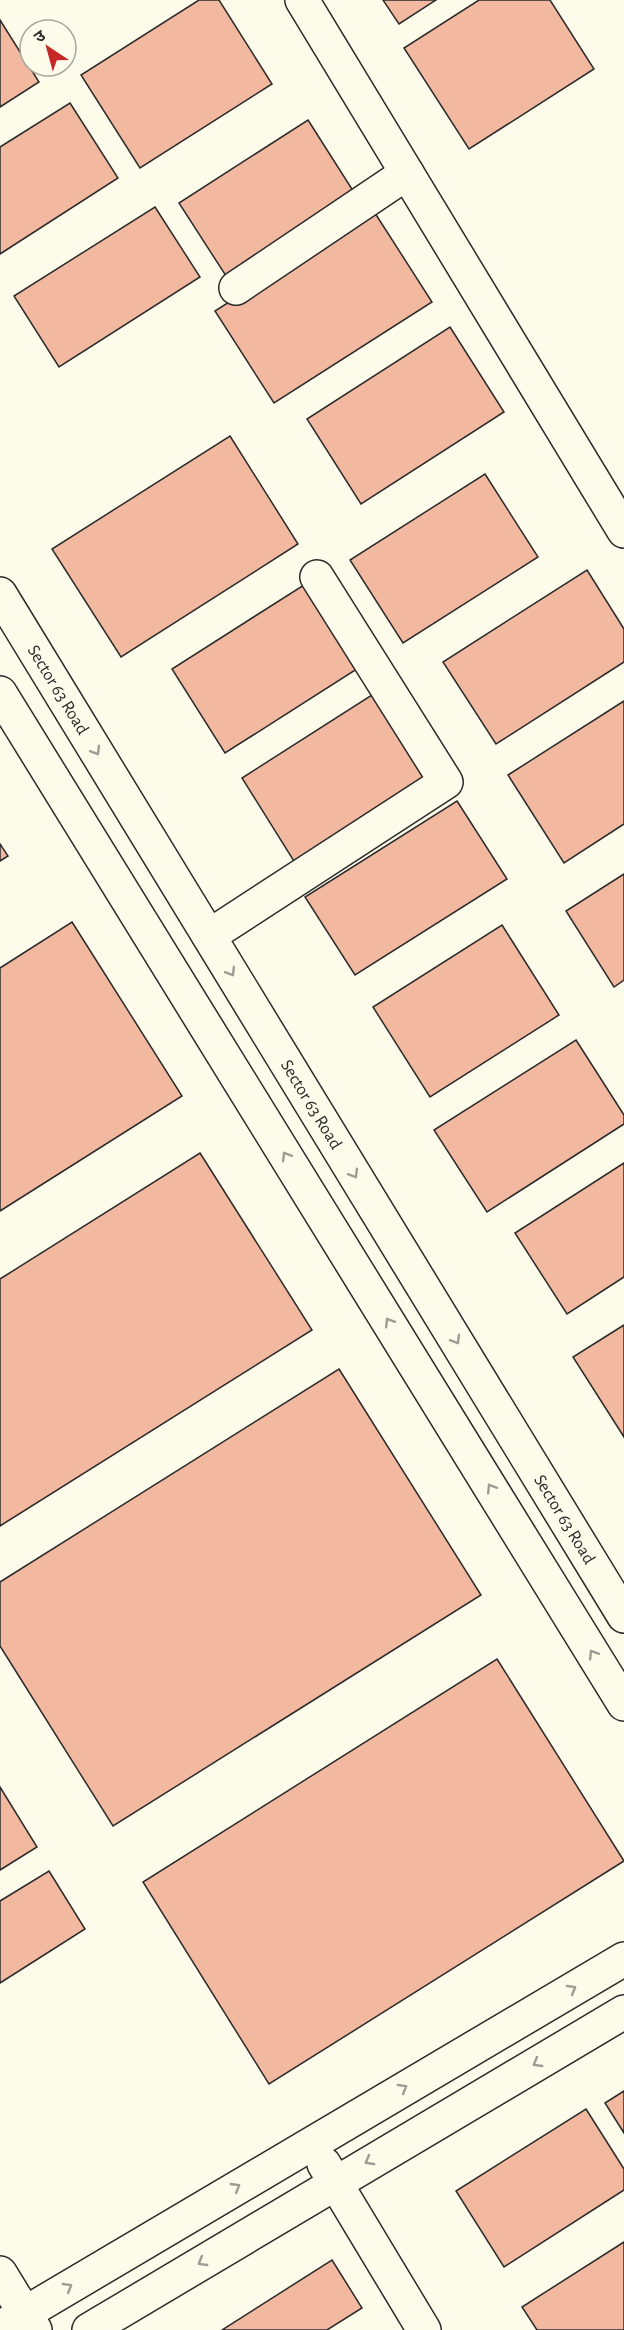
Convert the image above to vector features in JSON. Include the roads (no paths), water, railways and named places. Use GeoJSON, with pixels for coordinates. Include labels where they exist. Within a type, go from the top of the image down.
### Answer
{"type":"FeatureCollection","features":[{"type":"Feature","properties":{"kind":"street"},"geometry":{"type":"LineString","coordinates":[[302,0],[624,531]]}},
{"type":"Feature","properties":{"kind":"street"},"geometry":{"type":"LineString","coordinates":[[236,288],[407,173]]}},
{"type":"Feature","properties":{"kind":"street"},"geometry":{"type":"LineString","coordinates":[[209,936],[446,782],[317,577]]}},
{"type":"Feature","properties":{"kind":"street","name":"Sector 63 Road"},"geometry":{"type":"LineString","coordinates":[[0,594],[624,1616]]}},
{"type":"Feature","properties":{"kind":"street"},"geometry":{"type":"LineString","coordinates":[[0,693],[624,1704]]}},
{"type":"Feature","properties":{"kind":"street"},"geometry":{"type":"LineString","coordinates":[[0,2273],[20,2324],[311,2142],[624,1959]]}},
{"type":"Feature","properties":{"kind":"street"},"geometry":{"type":"LineString","coordinates":[[89,2330],[624,2012]]}},
{"type":"Feature","properties":{"kind":"street"},"geometry":{"type":"LineString","coordinates":[[311,2142],[424,2330]]}}]}
